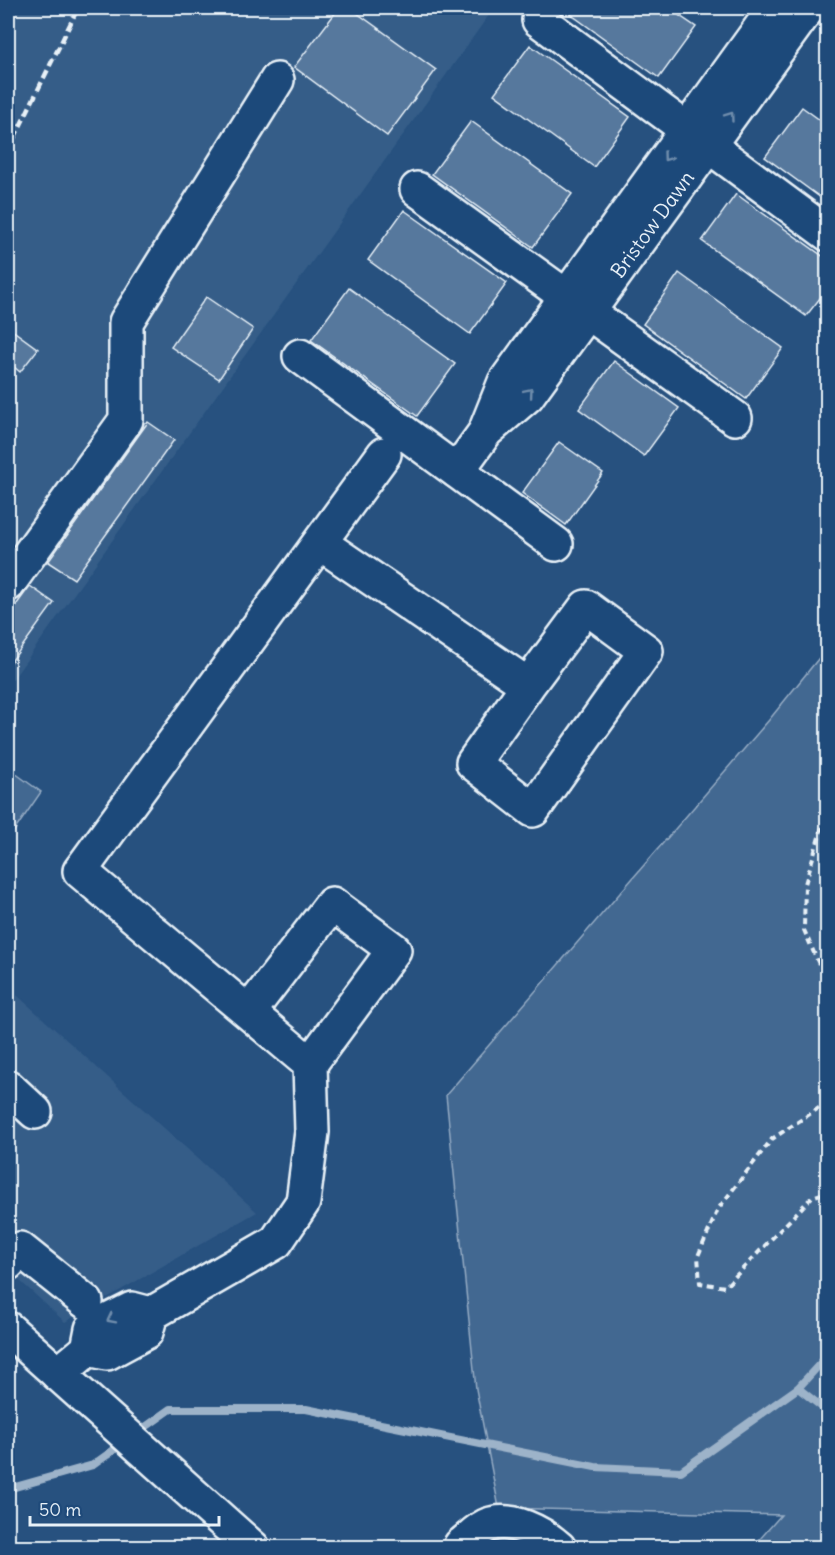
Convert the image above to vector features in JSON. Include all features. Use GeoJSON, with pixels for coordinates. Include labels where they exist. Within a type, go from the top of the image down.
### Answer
{"type":"FeatureCollection","features":[{"type":"Feature","properties":{"kind":"main road","name":"Bristow Dawn"},"geometry":{"type":"LineString","coordinates":[[698,138],[775,8]]}},
{"type":"Feature","properties":{"kind":"main road","name":"Bristow Dawn"},"geometry":{"type":"LineString","coordinates":[[457,471],[486,431],[527,396],[577,305],[698,138],[808,8]]}},
{"type":"Feature","properties":{"kind":"main road"},"geometry":{"type":"LineString","coordinates":[[539,20],[828,234]]}},
{"type":"Feature","properties":{"kind":"main road"},"geometry":{"type":"LineString","coordinates":[[8,584],[126,420],[126,322],[278,80]]}},
{"type":"Feature","properties":{"kind":"main road"},"geometry":{"type":"LineString","coordinates":[[417,189],[735,418]]}},
{"type":"Feature","properties":{"kind":"main road"},"geometry":{"type":"LineString","coordinates":[[300,356],[556,544]]}},
{"type":"Feature","properties":{"kind":"main road"},"geometry":{"type":"LineString","coordinates":[[310,1064],[80,871],[384,454]]}},
{"type":"Feature","properties":{"kind":"main road"},"geometry":{"type":"LineString","coordinates":[[320,543],[528,685]]}},
{"type":"Feature","properties":{"kind":"main road"},"geometry":{"type":"LineString","coordinates":[[586,607],[646,651],[533,810],[473,763],[528,685],[586,607]]}},
{"type":"Feature","properties":{"kind":"main road"},"geometry":{"type":"LineString","coordinates":[[66,1380],[88,1350],[92,1329],[132,1309],[151,1314],[276,1242],[303,1202],[312,1132],[310,1064],[394,950],[332,904],[249,1012]]}},
{"type":"Feature","properties":{"kind":"main road"},"geometry":{"type":"LineString","coordinates":[[8,1087],[35,1112]]}},
{"type":"Feature","properties":{"kind":"main road"},"geometry":{"type":"LineString","coordinates":[[8,1263],[20,1249],[86,1302]]}},
{"type":"Feature","properties":{"kind":"main road"},"geometry":{"type":"LineString","coordinates":[[8,1329],[243,1539]]}},
{"type":"Feature","properties":{"kind":"main road"},"geometry":{"type":"LineString","coordinates":[[461,1548],[461,1545],[487,1525],[504,1522],[546,1537],[559,1548]]}},
{"type":"Feature","properties":{"kind":"path"},"geometry":{"type":"LineString","coordinates":[[828,807],[805,884],[804,930],[828,985]]}},
{"type":"Feature","properties":{"kind":"path"},"geometry":{"type":"LineString","coordinates":[[828,1102],[772,1139],[718,1209],[698,1256],[700,1283],[725,1287],[812,1197],[828,1192]]}},
{"type":"Feature","properties":{"kind":"shaded area"},"geometry":{"type":"Polygon","coordinates":[[[8,8],[494,8],[8,686],[8,8]]]}},
{"type":"Feature","properties":{"kind":"shaded area"},"geometry":{"type":"Polygon","coordinates":[[[827,648],[827,1547],[753,1547],[781,1515],[499,1508],[476,1389],[446,1095],[769,720],[827,648]]]}},
{"type":"Feature","properties":{"kind":"shaded area"},"geometry":{"type":"Polygon","coordinates":[[[8,768],[41,792],[8,840],[8,768]]]}},
{"type":"Feature","properties":{"kind":"shaded area"},"geometry":{"type":"Polygon","coordinates":[[[8,987],[257,1212],[65,1322],[8,1270],[8,987]]]}},
{"type":"Feature","properties":{"kind":"building"},"geometry":{"type":"Polygon","coordinates":[[[339,8],[350,8],[436,70],[387,136],[294,67],[339,8]]]}},
{"type":"Feature","properties":{"kind":"building"},"geometry":{"type":"Polygon","coordinates":[[[562,8],[668,8],[696,27],[659,78],[562,8]]]}},
{"type":"Feature","properties":{"kind":"building"},"geometry":{"type":"Polygon","coordinates":[[[530,45],[630,117],[594,167],[494,94],[530,45]]]}},
{"type":"Feature","properties":{"kind":"building"},"geometry":{"type":"Polygon","coordinates":[[[802,107],[828,126],[828,203],[765,157],[802,107]]]}},
{"type":"Feature","properties":{"kind":"building"},"geometry":{"type":"Polygon","coordinates":[[[471,121],[572,194],[533,247],[432,174],[471,121]]]}},
{"type":"Feature","properties":{"kind":"building"},"geometry":{"type":"Polygon","coordinates":[[[736,194],[828,260],[828,288],[806,316],[702,241],[736,194]]]}},
{"type":"Feature","properties":{"kind":"building"},"geometry":{"type":"Polygon","coordinates":[[[404,210],[507,283],[470,334],[368,260],[404,210]]]}},
{"type":"Feature","properties":{"kind":"building"},"geometry":{"type":"Polygon","coordinates":[[[679,273],[783,348],[746,399],[643,324],[679,273]]]}},
{"type":"Feature","properties":{"kind":"building"},"geometry":{"type":"Polygon","coordinates":[[[349,288],[455,364],[417,416],[311,340],[349,288]]]}},
{"type":"Feature","properties":{"kind":"building"},"geometry":{"type":"Polygon","coordinates":[[[206,297],[253,329],[219,379],[171,347],[206,297]]]}},
{"type":"Feature","properties":{"kind":"building"},"geometry":{"type":"Polygon","coordinates":[[[8,327],[38,349],[20,372],[8,362],[8,327]]]}},
{"type":"Feature","properties":{"kind":"building"},"geometry":{"type":"Polygon","coordinates":[[[614,361],[679,408],[644,456],[579,409],[614,361]]]}},
{"type":"Feature","properties":{"kind":"building"},"geometry":{"type":"Polygon","coordinates":[[[148,422],[174,440],[74,579],[48,562],[148,422]]]}},
{"type":"Feature","properties":{"kind":"building"},"geometry":{"type":"Polygon","coordinates":[[[559,442],[603,473],[566,525],[522,493],[559,442]]]}},
{"type":"Feature","properties":{"kind":"building"},"geometry":{"type":"Polygon","coordinates":[[[30,586],[54,603],[8,666],[8,616],[30,586]]]}},
{"type":"Feature","properties":{"kind":"waterway"},"geometry":{"type":"LineString","coordinates":[[137,1433],[171,1409],[306,1409],[595,1467],[681,1471],[798,1388],[828,1355]]}},
{"type":"Feature","properties":{"kind":"waterway"},"geometry":{"type":"LineString","coordinates":[[798,1388],[828,1412]]}},
{"type":"Feature","properties":{"kind":"waterway"},"geometry":{"type":"LineString","coordinates":[[8,1489],[93,1465],[125,1442]]}},
{"type":"Feature","properties":{"kind":"railway"},"geometry":{"type":"LineString","coordinates":[[8,151],[78,8]]}}]}
